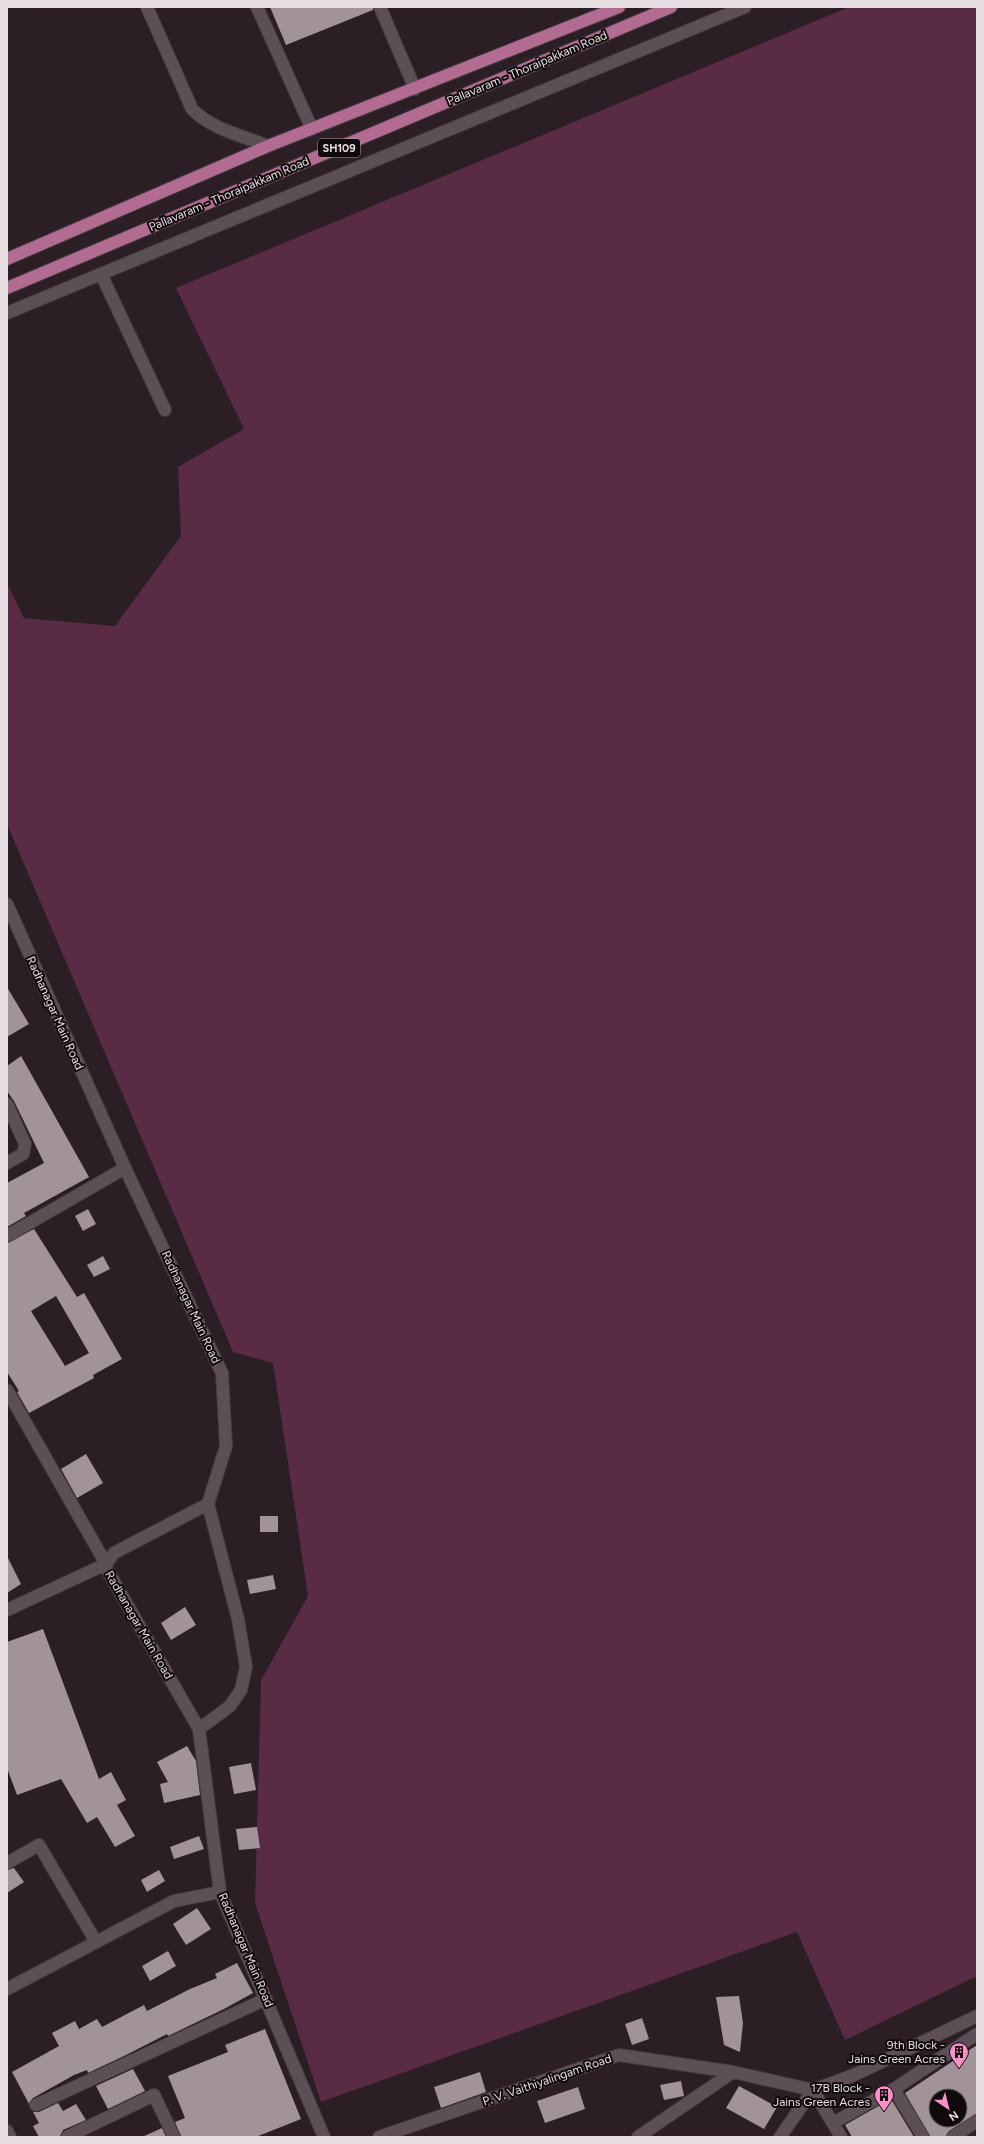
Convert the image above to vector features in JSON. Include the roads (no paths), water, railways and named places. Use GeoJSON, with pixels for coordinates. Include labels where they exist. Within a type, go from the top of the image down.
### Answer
{"type":"FeatureCollection","features":[{"type":"Feature","properties":{"kind":"main road","name":"Pallavaram - Thoraipakkam Road"},"geometry":{"type":"LineString","coordinates":[[7,288],[671,7]]}},
{"type":"Feature","properties":{"kind":"main road","name":"Pallavaram - Thoraipakkam Road"},"geometry":{"type":"LineString","coordinates":[[7,259],[268,146],[415,89],[615,8]]}},
{"type":"Feature","properties":{"kind":"street"},"geometry":{"type":"LineString","coordinates":[[148,7],[192,109],[210,124],[268,146]]}},
{"type":"Feature","properties":{"kind":"street"},"geometry":{"type":"LineString","coordinates":[[257,7],[312,129]]}},
{"type":"Feature","properties":{"kind":"street"},"geometry":{"type":"LineString","coordinates":[[380,7],[415,89]]}},
{"type":"Feature","properties":{"kind":"street"},"geometry":{"type":"LineString","coordinates":[[7,313],[745,7]]}},
{"type":"Feature","properties":{"kind":"street"},"geometry":{"type":"LineString","coordinates":[[101,274],[165,410]]}},
{"type":"Feature","properties":{"kind":"street","name":"Radhanagar Main Road"},"geometry":{"type":"LineString","coordinates":[[7,904],[125,1168],[222,1373],[226,1446],[208,1504],[114,1554],[106,1564],[108,1574],[199,1728],[220,1892],[324,2137]]}},
{"type":"Feature","properties":{"kind":"street"},"geometry":{"type":"LineString","coordinates":[[7,1104],[26,1144],[22,1154],[7,1163]]}},
{"type":"Feature","properties":{"kind":"street"},"geometry":{"type":"LineString","coordinates":[[7,1236],[125,1168]]}},
{"type":"Feature","properties":{"kind":"street"},"geometry":{"type":"LineString","coordinates":[[7,1390],[106,1564],[7,1610]]}},
{"type":"Feature","properties":{"kind":"street"},"geometry":{"type":"LineString","coordinates":[[199,1728],[230,1706],[241,1690],[246,1667],[238,1619],[208,1504]]}},
{"type":"Feature","properties":{"kind":"street"},"geometry":{"type":"LineString","coordinates":[[7,1863],[38,1845],[96,1942]]}},
{"type":"Feature","properties":{"kind":"street"},"geometry":{"type":"LineString","coordinates":[[7,1989],[174,1901],[220,1892]]}},
{"type":"Feature","properties":{"kind":"street"},"geometry":{"type":"LineString","coordinates":[[36,2106],[266,1999]]}},
{"type":"Feature","properties":{"kind":"street"},"geometry":{"type":"LineString","coordinates":[[780,2137],[813,2090],[854,2075],[977,2016]]}},
{"type":"Feature","properties":{"kind":"street"},"geometry":{"type":"LineString","coordinates":[[833,2123],[894,2089],[977,2034]]}},
{"type":"Feature","properties":{"kind":"street","name":"P. V. Vaithiyalingam Road"},"geometry":{"type":"LineString","coordinates":[[379,2137],[618,2055],[733,2072],[813,2090]]}},
{"type":"Feature","properties":{"kind":"street"},"geometry":{"type":"LineString","coordinates":[[638,2137],[733,2072]]}},
{"type":"Feature","properties":{"kind":"street"},"geometry":{"type":"LineString","coordinates":[[894,2089],[923,2137]]}},
{"type":"Feature","properties":{"kind":"street"},"geometry":{"type":"LineString","coordinates":[[813,2090],[841,2137]]}},
{"type":"Feature","properties":{"kind":"street"},"geometry":{"type":"LineString","coordinates":[[67,2137],[154,2095],[174,2137]]}},
{"type":"Feature","properties":{"kind":"street"},"geometry":{"type":"LineString","coordinates":[[953,2137],[977,2122]]}},
{"type":"Feature","properties":{"kind":"street"},"geometry":{"type":"LineString","coordinates":[[7,2131],[10,2137]]}},
{"type":"Feature","properties":{"kind":"place","name":"9th Block - Jains Green Acres"},"geometry":{"type":"Point","coordinates":[959,2069]}},
{"type":"Feature","properties":{"kind":"place","name":"17B Block - Jains Green Acres"},"geometry":{"type":"Point","coordinates":[884,2112]}}]}
